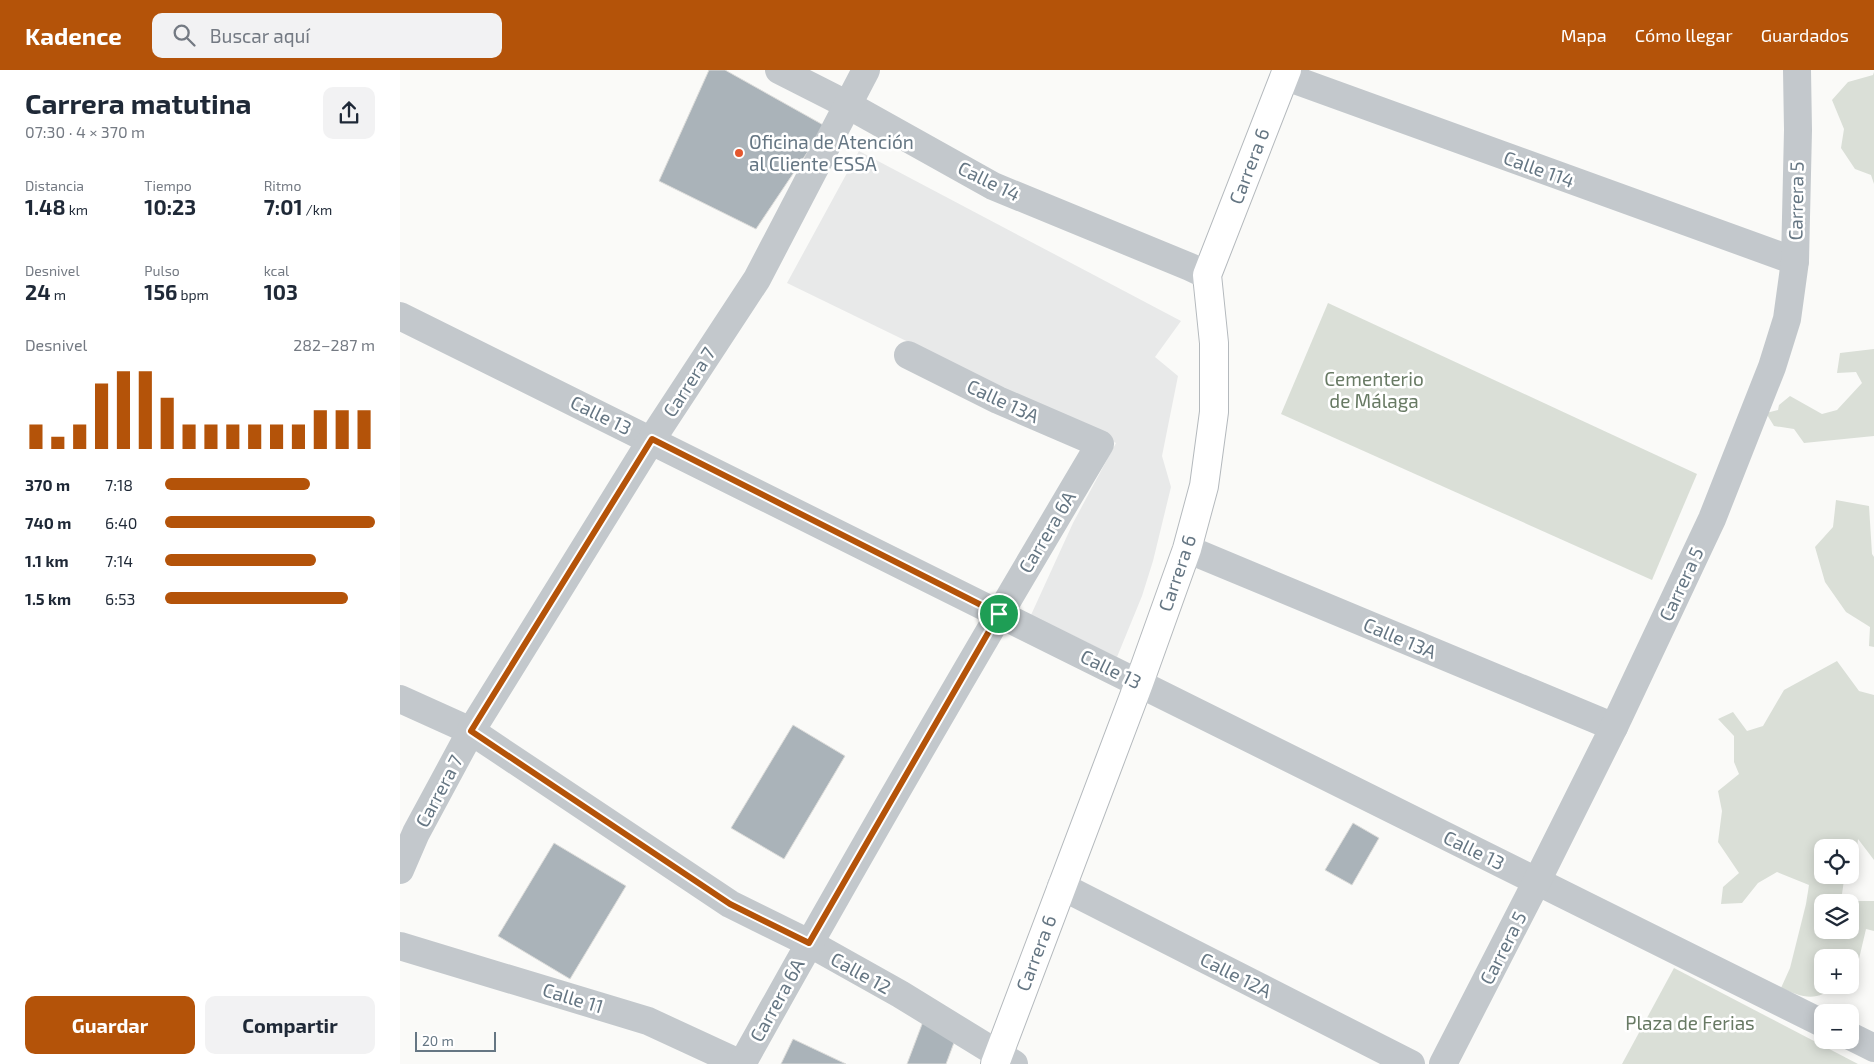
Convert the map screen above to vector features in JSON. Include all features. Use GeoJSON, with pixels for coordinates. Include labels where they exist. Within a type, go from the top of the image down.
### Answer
{"type":"FeatureCollection","features":[{"type":"Feature","properties":{"kind":"highway","name":"Carrera 6"},"geometry":{"type":"LineString","coordinates":[[1002,1061],[1061,886],[1139,683],[1187,549],[1204,486],[1214,412],[1214,343],[1207,275],[1286,73]]}},
{"type":"Feature","properties":{"kind":"street","name":"Calle 14"},"geometry":{"type":"LineString","coordinates":[[779,70],[848,105],[992,186],[1207,275]]}},
{"type":"Feature","properties":{"kind":"street","name":"Carrera 7"},"geometry":{"type":"LineString","coordinates":[[400,870],[416,833],[471,731],[652,439],[757,279],[866,70]]}},
{"type":"Feature","properties":{"kind":"street","name":"Carrera 5"},"geometry":{"type":"LineString","coordinates":[[1443,1064],[1614,727],[1712,519],[1742,446],[1788,319],[1795,261],[1798,130],[1796,70]]}},
{"type":"Feature","properties":{"kind":"street","name":"Calle 114"},"geometry":{"type":"LineString","coordinates":[[1286,73],[1795,261]]}},
{"type":"Feature","properties":{"kind":"street","name":"Calle 13"},"geometry":{"type":"LineString","coordinates":[[400,316],[652,439],[999,614],[1814,1019]]}},
{"type":"Feature","properties":{"kind":"street","name":"Calle 13A"},"geometry":{"type":"LineString","coordinates":[[908,356],[998,400],[1100,444]]}},
{"type":"Feature","properties":{"kind":"street","name":"Carrera 6A"},"geometry":{"type":"LineString","coordinates":[[742,1064],[809,943],[999,614],[1100,444]]}},
{"type":"Feature","properties":{"kind":"street","name":"Calle 13A"},"geometry":{"type":"LineString","coordinates":[[1187,549],[1614,727]]}},
{"type":"Feature","properties":{"kind":"street","name":"Calle 12"},"geometry":{"type":"LineString","coordinates":[[400,699],[471,731],[730,904],[809,943],[900,994],[1002,1061]]}},
{"type":"Feature","properties":{"kind":"street","name":"Calle 12A"},"geometry":{"type":"LineString","coordinates":[[1061,886],[1411,1064]]}},
{"type":"Feature","properties":{"kind":"street","name":"Calle 11"},"geometry":{"type":"LineString","coordinates":[[400,946],[648,1021],[742,1064]]}},
{"type":"Feature","properties":{"kind":"street"},"geometry":{"type":"LineString","coordinates":[[1859,1040],[1874,1048]]}},
{"type":"Feature","properties":{"kind":"shaded area"},"geometry":{"type":"Polygon","coordinates":[[[859,151],[1181,321],[1155,357],[1178,376],[1162,456],[1171,487],[1153,561],[1142,596],[1117,657],[1031,615],[1073,523],[1116,443],[787,283],[859,151]]]}},
{"type":"Feature","properties":{"kind":"green space"},"geometry":{"type":"Polygon","coordinates":[[[1874,72],[1874,184],[1871,175],[1855,169],[1841,148],[1844,129],[1832,100],[1848,82],[1873,75],[1874,72]]]}},
{"type":"Feature","properties":{"kind":"green space","name":"Cementerio de Málaga"},"geometry":{"type":"Polygon","coordinates":[[[1328,303],[1697,474],[1652,580],[1281,414],[1328,303]]]}},
{"type":"Feature","properties":{"kind":"green space"},"geometry":{"type":"Polygon","coordinates":[[[1874,349],[1874,436],[1804,443],[1794,429],[1774,426],[1766,413],[1778,410],[1779,405],[1790,396],[1822,414],[1837,410],[1862,383],[1856,372],[1837,373],[1840,353],[1874,349]]]}},
{"type":"Feature","properties":{"kind":"green space"},"geometry":{"type":"Polygon","coordinates":[[[1836,500],[1869,506],[1872,554],[1874,557],[1874,647],[1869,646],[1870,627],[1846,612],[1825,582],[1815,547],[1833,527],[1836,500]]]}},
{"type":"Feature","properties":{"kind":"green space"},"geometry":{"type":"Polygon","coordinates":[[[1837,661],[1859,691],[1874,695],[1874,860],[1859,839],[1814,839],[1814,884],[1843,884],[1842,894],[1814,894],[1814,939],[1859,939],[1859,901],[1874,901],[1874,931],[1866,929],[1859,959],[1859,949],[1814,949],[1814,994],[1822,994],[1816,996],[1802,996],[1781,988],[1790,968],[1809,885],[1777,872],[1758,883],[1742,903],[1721,904],[1723,887],[1739,873],[1718,842],[1722,811],[1718,791],[1739,774],[1734,762],[1734,736],[1718,719],[1733,712],[1747,731],[1763,726],[1784,690],[1837,661]]]}},
{"type":"Feature","properties":{"kind":"green space","name":"Plaza de Ferias"},"geometry":{"type":"Polygon","coordinates":[[[1674,968],[1814,1041],[1814,1049],[1829,1049],[1858,1064],[1622,1064],[1674,968]]]}},
{"type":"Feature","properties":{"kind":"building","name":"Oficina de Atención al Cliente ESSA"},"geometry":{"type":"Polygon","coordinates":[[[709,70],[725,70],[825,126],[756,229],[659,181],[709,70]]]}},
{"type":"Feature","properties":{"kind":"building"},"geometry":{"type":"Polygon","coordinates":[[[793,725],[845,756],[784,859],[731,828],[793,725]]]}},
{"type":"Feature","properties":{"kind":"building"},"geometry":{"type":"Polygon","coordinates":[[[1353,823],[1379,838],[1352,885],[1325,870],[1353,823]]]}},
{"type":"Feature","properties":{"kind":"building"},"geometry":{"type":"Polygon","coordinates":[[[554,843],[626,886],[570,979],[498,936],[554,843]]]}},
{"type":"Feature","properties":{"kind":"building"},"geometry":{"type":"Polygon","coordinates":[[[924,1019],[958,1032],[946,1064],[907,1064],[924,1019]]]}},
{"type":"Feature","properties":{"kind":"building"},"geometry":{"type":"Polygon","coordinates":[[[793,1039],[846,1064],[781,1064],[793,1039]]]}},
{"type":"Feature","properties":{"kind":"place","name":"Oficina de Atención al Cliente ESSA"},"geometry":{"type":"Point","coordinates":[739,153]}},
{"type":"Feature","properties":{"kind":"route"},"geometry":{"type":"LineString","coordinates":[[652,439],[999,614],[809,943],[730,904],[471,731],[652,439]]}}]}
